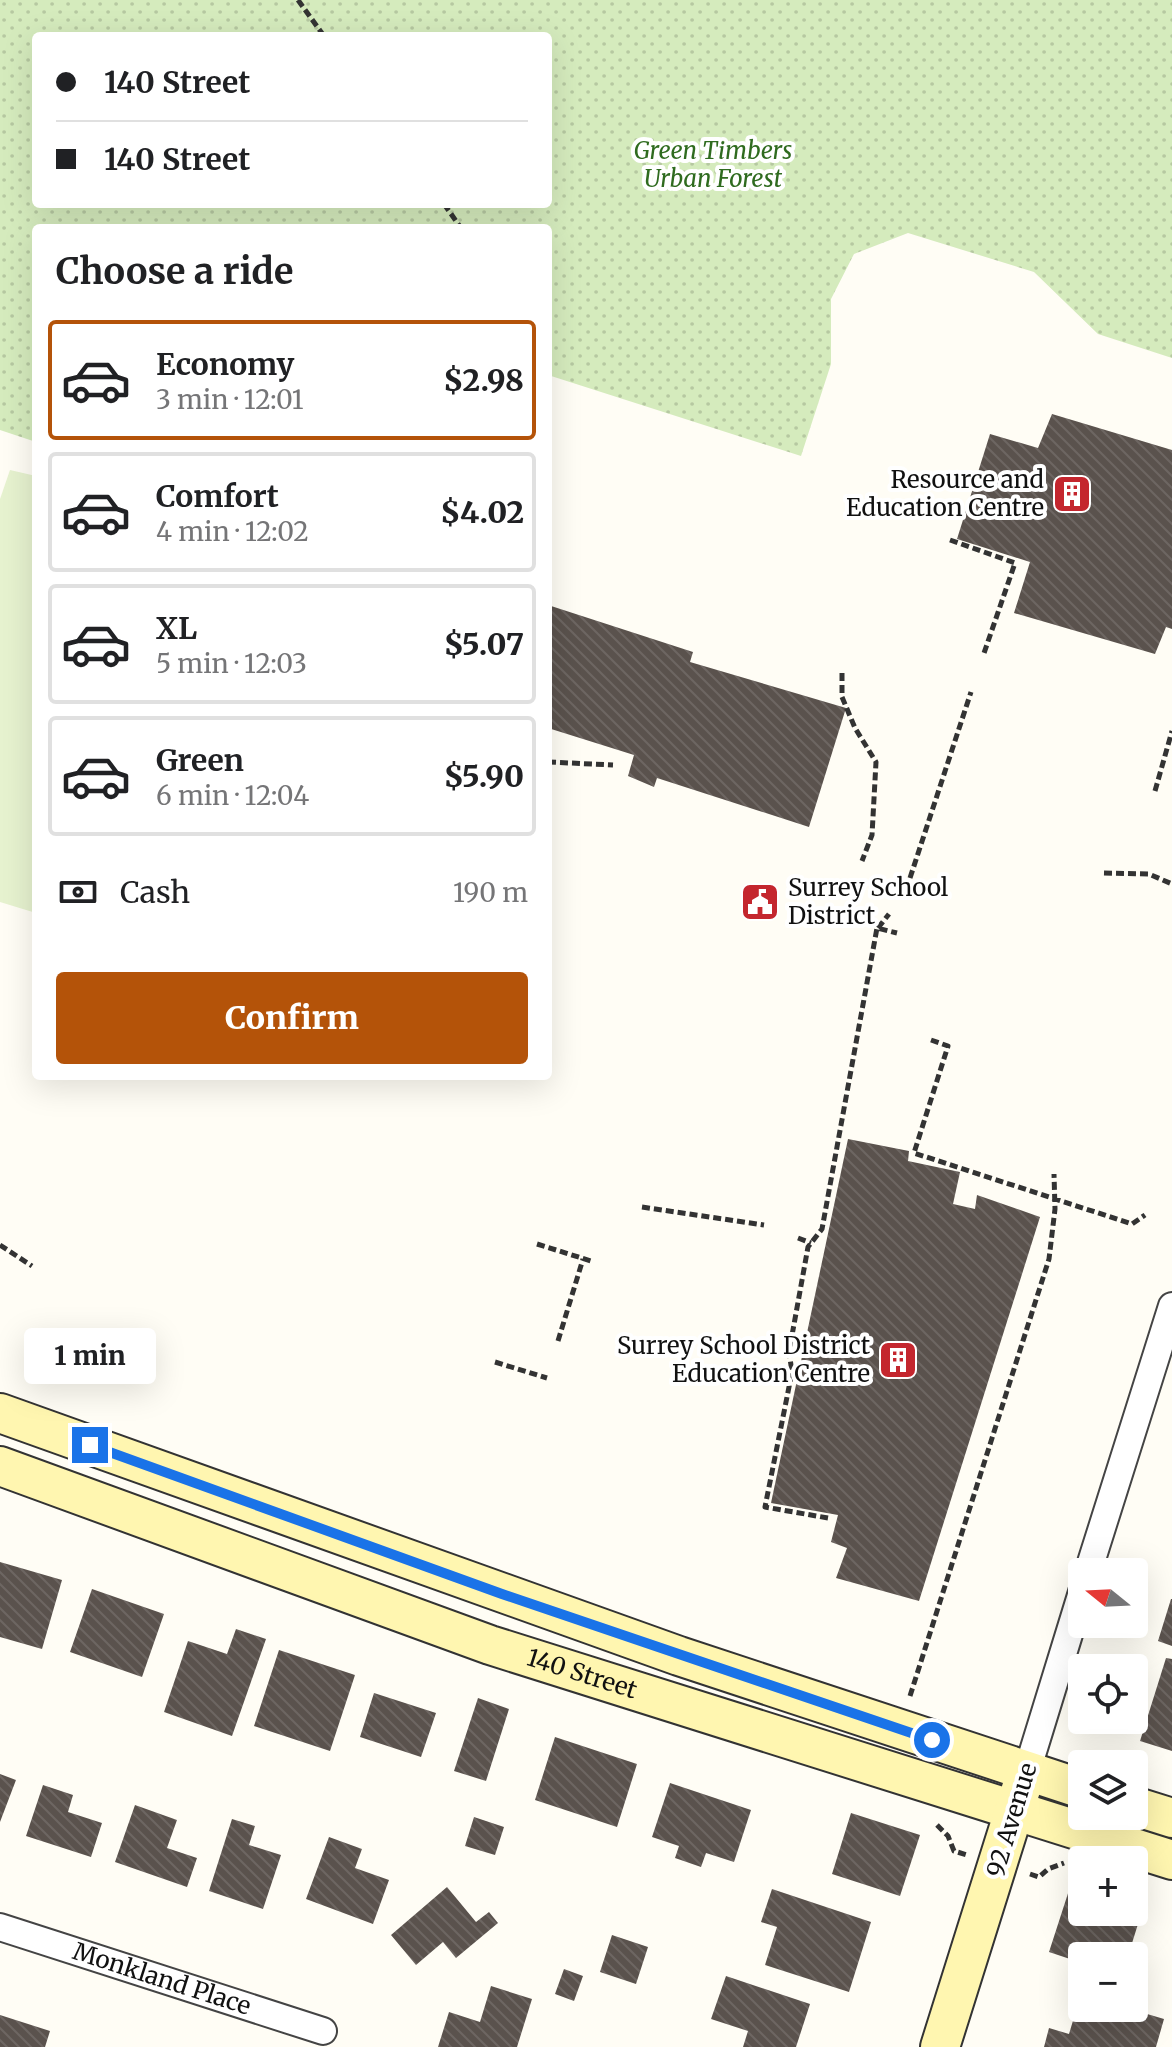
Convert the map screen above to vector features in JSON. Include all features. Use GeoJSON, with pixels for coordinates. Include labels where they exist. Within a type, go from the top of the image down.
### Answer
{"type":"FeatureCollection","features":[{"type":"Feature","properties":{"kind":"main road","name":"140 Street"},"geometry":{"type":"LineString","coordinates":[[0,1413],[561,1615],[1068,1784]]}},
{"type":"Feature","properties":{"kind":"main road","name":"140 Street"},"geometry":{"type":"LineString","coordinates":[[0,1466],[490,1645],[1172,1860]]}},
{"type":"Feature","properties":{"kind":"main road","name":"92 Avenue"},"geometry":{"type":"LineString","coordinates":[[940,2047],[1027,1771]]}},
{"type":"Feature","properties":{"kind":"main road"},"geometry":{"type":"LineString","coordinates":[[1148,1810],[1172,1818]]}},
{"type":"Feature","properties":{"kind":"street"},"geometry":{"type":"LineString","coordinates":[[1092,1558],[1172,1306]]}},
{"type":"Feature","properties":{"kind":"street","name":"92 Avenue"},"geometry":{"type":"LineString","coordinates":[[1027,1771],[1068,1638]]}},
{"type":"Feature","properties":{"kind":"street","name":"Monkland Place"},"geometry":{"type":"LineString","coordinates":[[0,1927],[323,2031]]}},
{"type":"Feature","properties":{"kind":"path"},"geometry":{"type":"LineString","coordinates":[[298,0],[321,32]]}},
{"type":"Feature","properties":{"kind":"path"},"geometry":{"type":"LineString","coordinates":[[950,540],[1015,563],[983,656]]}},
{"type":"Feature","properties":{"kind":"path"},"geometry":{"type":"LineString","coordinates":[[842,673],[842,697],[855,728],[876,762],[872,835],[862,861]]}},
{"type":"Feature","properties":{"kind":"path"},"geometry":{"type":"LineString","coordinates":[[910,878],[971,692]]}},
{"type":"Feature","properties":{"kind":"path"},"geometry":{"type":"LineString","coordinates":[[1155,791],[1172,731]]}},
{"type":"Feature","properties":{"kind":"path"},"geometry":{"type":"LineString","coordinates":[[552,762],[613,765]]}},
{"type":"Feature","properties":{"kind":"path"},"geometry":{"type":"LineString","coordinates":[[1104,873],[1149,874],[1172,884]]}},
{"type":"Feature","properties":{"kind":"path"},"geometry":{"type":"LineString","coordinates":[[828,1518],[765,1507],[792,1372],[789,1352],[808,1247],[822,1229],[877,928],[889,914]]}},
{"type":"Feature","properties":{"kind":"path"},"geometry":{"type":"LineString","coordinates":[[877,928],[897,933]]}},
{"type":"Feature","properties":{"kind":"path"},"geometry":{"type":"LineString","coordinates":[[931,1040],[948,1046],[914,1153],[1132,1224],[1145,1215]]}},
{"type":"Feature","properties":{"kind":"path"},"geometry":{"type":"LineString","coordinates":[[909,1697],[1049,1259],[1055,1200],[1054,1174]]}},
{"type":"Feature","properties":{"kind":"path"},"geometry":{"type":"LineString","coordinates":[[642,1207],[764,1225]]}},
{"type":"Feature","properties":{"kind":"path"},"geometry":{"type":"LineString","coordinates":[[798,1238],[811,1243]]}},
{"type":"Feature","properties":{"kind":"path"},"geometry":{"type":"LineString","coordinates":[[537,1244],[587,1260],[558,1341]]}},
{"type":"Feature","properties":{"kind":"path"},"geometry":{"type":"LineString","coordinates":[[0,1245],[12,1256],[32,1266]]}},
{"type":"Feature","properties":{"kind":"path"},"geometry":{"type":"LineString","coordinates":[[495,1362],[547,1378]]}},
{"type":"Feature","properties":{"kind":"path"},"geometry":{"type":"LineString","coordinates":[[931,1822],[942,1828],[954,1851],[971,1856]]}},
{"type":"Feature","properties":{"kind":"path"},"geometry":{"type":"LineString","coordinates":[[1025,1873],[1039,1877],[1048,1869],[1068,1864]]}},
{"type":"Feature","properties":{"kind":"green space","name":"Green Timbers Urban Forest"},"geometry":{"type":"Polygon","coordinates":[[[0,0],[1172,0],[1172,358],[1098,334],[1034,272],[908,233],[854,254],[831,299],[831,364],[801,456],[552,376],[552,224],[32,224],[32,441],[0,430],[0,0]]]}},
{"type":"Feature","properties":{"kind":"green space"},"geometry":{"type":"Polygon","coordinates":[[[10,470],[32,475],[32,912],[0,902],[0,499],[10,470]]]}},
{"type":"Feature","properties":{"kind":"building","name":"Resource and Education Centre"},"geometry":{"type":"Polygon","coordinates":[[[1052,414],[1172,450],[1172,629],[1166,627],[1155,654],[1014,613],[1030,562],[957,539],[990,434],[1038,448],[1052,414]]]}},
{"type":"Feature","properties":{"kind":"building"},"geometry":{"type":"Polygon","coordinates":[[[552,606],[693,652],[690,662],[846,708],[809,827],[657,778],[654,787],[628,776],[634,755],[552,729],[552,606]]]}},
{"type":"Feature","properties":{"kind":"building","name":"Surrey School District Education Centre"},"geometry":{"type":"Polygon","coordinates":[[[848,1139],[909,1151],[908,1161],[960,1172],[953,1204],[975,1209],[977,1195],[1040,1217],[919,1601],[836,1578],[847,1548],[831,1542],[838,1515],[771,1503],[848,1139]]]}},
{"type":"Feature","properties":{"kind":"building"},"geometry":{"type":"Polygon","coordinates":[[[0,1562],[62,1580],[42,1649],[0,1637],[0,1562]]]}},
{"type":"Feature","properties":{"kind":"building"},"geometry":{"type":"Polygon","coordinates":[[[92,1589],[164,1614],[142,1677],[70,1652],[92,1589]]]}},
{"type":"Feature","properties":{"kind":"building"},"geometry":{"type":"Polygon","coordinates":[[[1172,1599],[1172,1646],[1158,1641],[1172,1599]]]}},
{"type":"Feature","properties":{"kind":"building"},"geometry":{"type":"Polygon","coordinates":[[[236,1629],[266,1639],[232,1736],[164,1712],[188,1641],[227,1654],[236,1629]]]}},
{"type":"Feature","properties":{"kind":"building"},"geometry":{"type":"Polygon","coordinates":[[[279,1650],[355,1675],[330,1751],[254,1726],[279,1650]]]}},
{"type":"Feature","properties":{"kind":"building"},"geometry":{"type":"Polygon","coordinates":[[[1166,1658],[1172,1659],[1172,1751],[1140,1741],[1142,1734],[1148,1734],[1148,1715],[1166,1658]]]}},
{"type":"Feature","properties":{"kind":"building"},"geometry":{"type":"Polygon","coordinates":[[[374,1693],[436,1713],[421,1757],[360,1737],[374,1693]]]}},
{"type":"Feature","properties":{"kind":"building"},"geometry":{"type":"Polygon","coordinates":[[[478,1698],[509,1709],[486,1781],[454,1771],[478,1698]]]}},
{"type":"Feature","properties":{"kind":"building"},"geometry":{"type":"Polygon","coordinates":[[[555,1737],[637,1764],[617,1827],[535,1800],[555,1737]]]}},
{"type":"Feature","properties":{"kind":"building"},"geometry":{"type":"Polygon","coordinates":[[[0,1774],[16,1780],[0,1822],[0,1774]]]}},
{"type":"Feature","properties":{"kind":"building"},"geometry":{"type":"Polygon","coordinates":[[[670,1783],[751,1810],[734,1862],[706,1853],[701,1867],[675,1858],[679,1846],[652,1837],[670,1783]]]}},
{"type":"Feature","properties":{"kind":"building"},"geometry":{"type":"Polygon","coordinates":[[[43,1785],[73,1795],[68,1812],[102,1823],[91,1857],[26,1836],[43,1785]]]}},
{"type":"Feature","properties":{"kind":"building"},"geometry":{"type":"Polygon","coordinates":[[[135,1805],[177,1820],[167,1848],[197,1858],[187,1887],[115,1862],[135,1805]]]}},
{"type":"Feature","properties":{"kind":"building"},"geometry":{"type":"Polygon","coordinates":[[[851,1813],[920,1835],[900,1896],[832,1874],[851,1813]]]}},
{"type":"Feature","properties":{"kind":"building"},"geometry":{"type":"Polygon","coordinates":[[[474,1817],[504,1827],[495,1855],[465,1846],[474,1817]]]}},
{"type":"Feature","properties":{"kind":"building"},"geometry":{"type":"Polygon","coordinates":[[[232,1819],[255,1826],[249,1845],[281,1855],[263,1909],[209,1891],[232,1819]]]}},
{"type":"Feature","properties":{"kind":"building"},"geometry":{"type":"Polygon","coordinates":[[[329,1837],[362,1849],[355,1868],[389,1880],[373,1924],[306,1899],[329,1837]]]}},
{"type":"Feature","properties":{"kind":"building"},"geometry":{"type":"Polygon","coordinates":[[[447,1887],[476,1922],[489,1912],[498,1923],[456,1958],[443,1942],[416,1965],[391,1935],[447,1887]]]}},
{"type":"Feature","properties":{"kind":"building"},"geometry":{"type":"Polygon","coordinates":[[[772,1889],[871,1922],[849,1992],[765,1965],[777,1927],[761,1922],[772,1889]]]}},
{"type":"Feature","properties":{"kind":"building"},"geometry":{"type":"Polygon","coordinates":[[[1068,1893],[1068,1926],[1137,1926],[1132,1942],[1068,1942],[1068,1958],[1049,1952],[1068,1893]]]}},
{"type":"Feature","properties":{"kind":"building"},"geometry":{"type":"Polygon","coordinates":[[[612,1935],[648,1947],[636,1984],[600,1972],[612,1935]]]}},
{"type":"Feature","properties":{"kind":"building"},"geometry":{"type":"Polygon","coordinates":[[[564,1969],[583,1976],[574,2001],[555,1994],[564,1969]]]}},
{"type":"Feature","properties":{"kind":"building"},"geometry":{"type":"Polygon","coordinates":[[[726,1976],[810,2004],[796,2047],[743,2047],[748,2031],[711,2019],[726,1976]]]}},
{"type":"Feature","properties":{"kind":"building"},"geometry":{"type":"Polygon","coordinates":[[[491,1986],[532,1999],[517,2047],[438,2047],[449,2012],[480,2022],[491,1986]]]}},
{"type":"Feature","properties":{"kind":"building"},"geometry":{"type":"Polygon","coordinates":[[[1148,2014],[1164,2019],[1156,2047],[1044,2047],[1049,2028],[1069,2034],[1073,2022],[1148,2022],[1148,2014]]]}},
{"type":"Feature","properties":{"kind":"building"},"geometry":{"type":"Polygon","coordinates":[[[0,2015],[50,2031],[45,2047],[0,2047],[0,2015]]]}},
{"type":"Feature","properties":{"kind":"place","name":"Resource and Education Centre"},"geometry":{"type":"Point","coordinates":[1072,494]}},
{"type":"Feature","properties":{"kind":"place","name":"Surrey School District"},"geometry":{"type":"Point","coordinates":[760,902]}},
{"type":"Feature","properties":{"kind":"place","name":"Surrey School District Education Centre"},"geometry":{"type":"Point","coordinates":[898,1360]}},
{"type":"Feature","properties":{"kind":"route"},"geometry":{"type":"LineString","coordinates":[[90,1445],[502,1594],[932,1740]]}}]}
